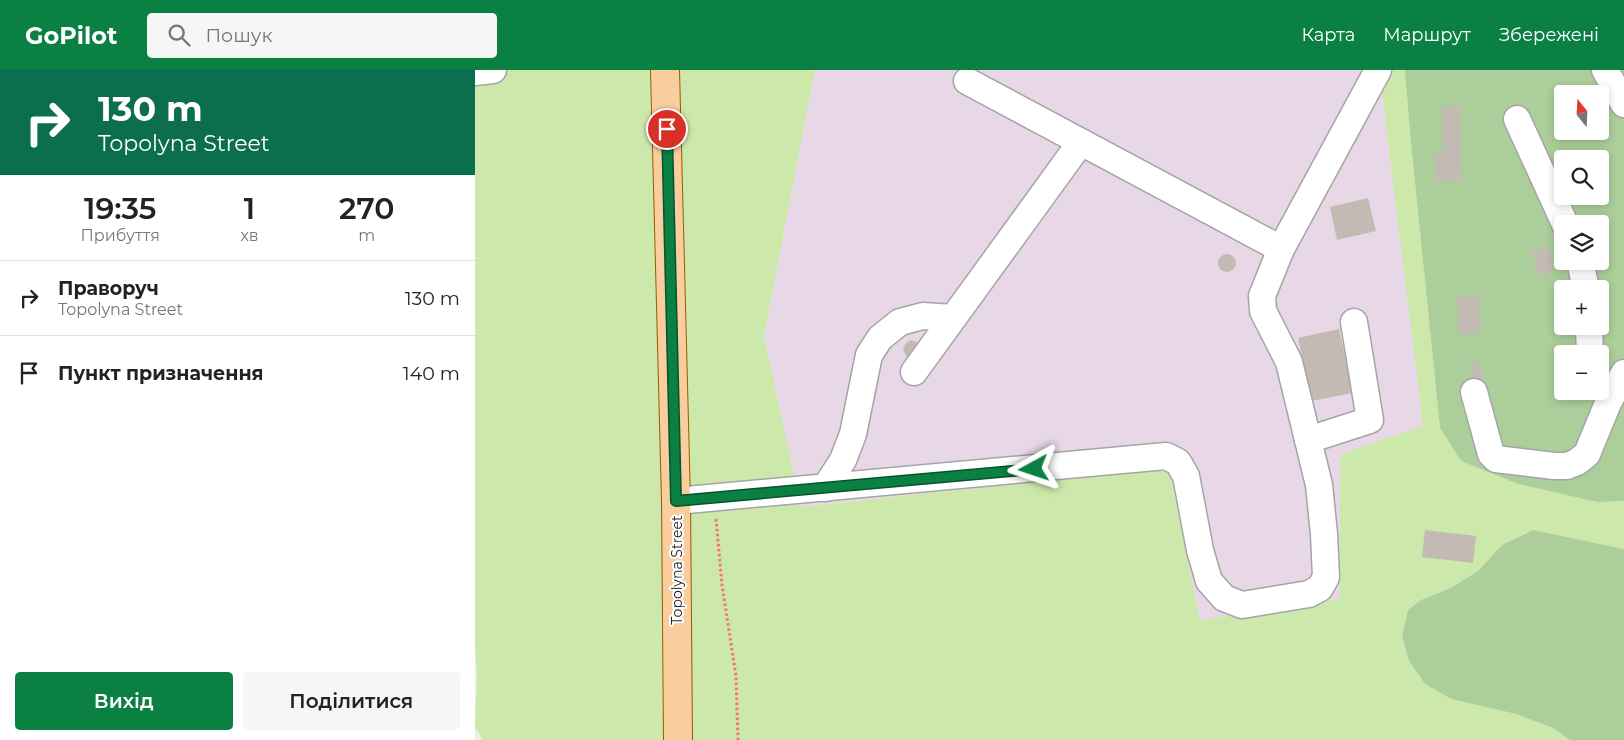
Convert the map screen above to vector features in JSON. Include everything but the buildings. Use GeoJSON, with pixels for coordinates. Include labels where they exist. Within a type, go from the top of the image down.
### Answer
{"type":"FeatureCollection","features":[{"type":"Feature","properties":{"kind":"main road","name":"Topolyna Street"},"geometry":{"type":"LineString","coordinates":[[665,70],[676,501],[678,740]]}},
{"type":"Feature","properties":{"kind":"street"},"geometry":{"type":"LineString","coordinates":[[475,72],[493,70]]}},
{"type":"Feature","properties":{"kind":"street"},"geometry":{"type":"LineString","coordinates":[[676,501],[1166,456],[1178,462],[1186,476],[1200,550],[1209,580],[1224,598],[1242,605],[1309,594],[1320,588],[1326,577],[1319,484],[1289,362],[1263,311],[1262,296],[1281,249],[1378,70]]}},
{"type":"Feature","properties":{"kind":"street"},"geometry":{"type":"LineString","coordinates":[[1605,70],[1624,104]]}},
{"type":"Feature","properties":{"kind":"street"},"geometry":{"type":"LineString","coordinates":[[967,81],[1281,249]]}},
{"type":"Feature","properties":{"kind":"street"},"geometry":{"type":"LineString","coordinates":[[1517,119],[1561,215]]}},
{"type":"Feature","properties":{"kind":"street"},"geometry":{"type":"LineString","coordinates":[[914,372],[1081,142]]}},
{"type":"Feature","properties":{"kind":"street"},"geometry":{"type":"LineString","coordinates":[[825,488],[843,460],[853,434],[869,355],[879,338],[900,322],[923,316],[953,318]]}},
{"type":"Feature","properties":{"kind":"street"},"geometry":{"type":"LineString","coordinates":[[1308,440],[1370,420],[1353,322]]}},
{"type":"Feature","properties":{"kind":"street"},"geometry":{"type":"LineString","coordinates":[[1609,390],[1624,373]]}},
{"type":"Feature","properties":{"kind":"street"},"geometry":{"type":"LineString","coordinates":[[1473,392],[1491,454],[1496,459],[1554,466],[1567,466],[1577,462],[1587,454],[1603,400]]}},
{"type":"Feature","properties":{"kind":"path"},"geometry":{"type":"LineString","coordinates":[[714,498],[722,585],[736,676],[738,740]]}},
{"type":"Feature","properties":{"kind":"shaded area"},"geometry":{"type":"Polygon","coordinates":[[[815,70],[1379,70],[1423,426],[1340,454],[1340,598],[1200,620],[1169,467],[801,507],[764,336],[815,70]]]}},
{"type":"Feature","properties":{"kind":"green space"},"geometry":{"type":"Polygon","coordinates":[[[493,70],[815,70],[764,336],[801,507],[1169,467],[1200,620],[1340,598],[1340,454],[1423,426],[1379,70],[1405,70],[1440,428],[1461,461],[1518,484],[1597,502],[1624,501],[1624,549],[1533,530],[1502,545],[1478,571],[1451,588],[1421,600],[1408,610],[1402,636],[1409,661],[1425,684],[1451,699],[1516,714],[1553,728],[1570,740],[483,740],[475,727],[477,674],[475,645],[475,72],[493,70]]]}},
{"type":"Feature","properties":{"kind":"green space"},"geometry":{"type":"Polygon","coordinates":[[[1405,70],[1624,70],[1624,501],[1597,502],[1518,484],[1461,461],[1440,428],[1405,70]]]}},
{"type":"Feature","properties":{"kind":"green space"},"geometry":{"type":"Polygon","coordinates":[[[1533,530],[1624,549],[1624,740],[1570,740],[1553,728],[1516,714],[1451,699],[1425,684],[1409,661],[1402,636],[1408,610],[1421,600],[1451,588],[1478,571],[1502,545],[1533,530]]]}},
{"type":"Feature","properties":{"kind":"route"},"geometry":{"type":"LineString","coordinates":[[667,129],[676,501],[1034,469]]}}]}
